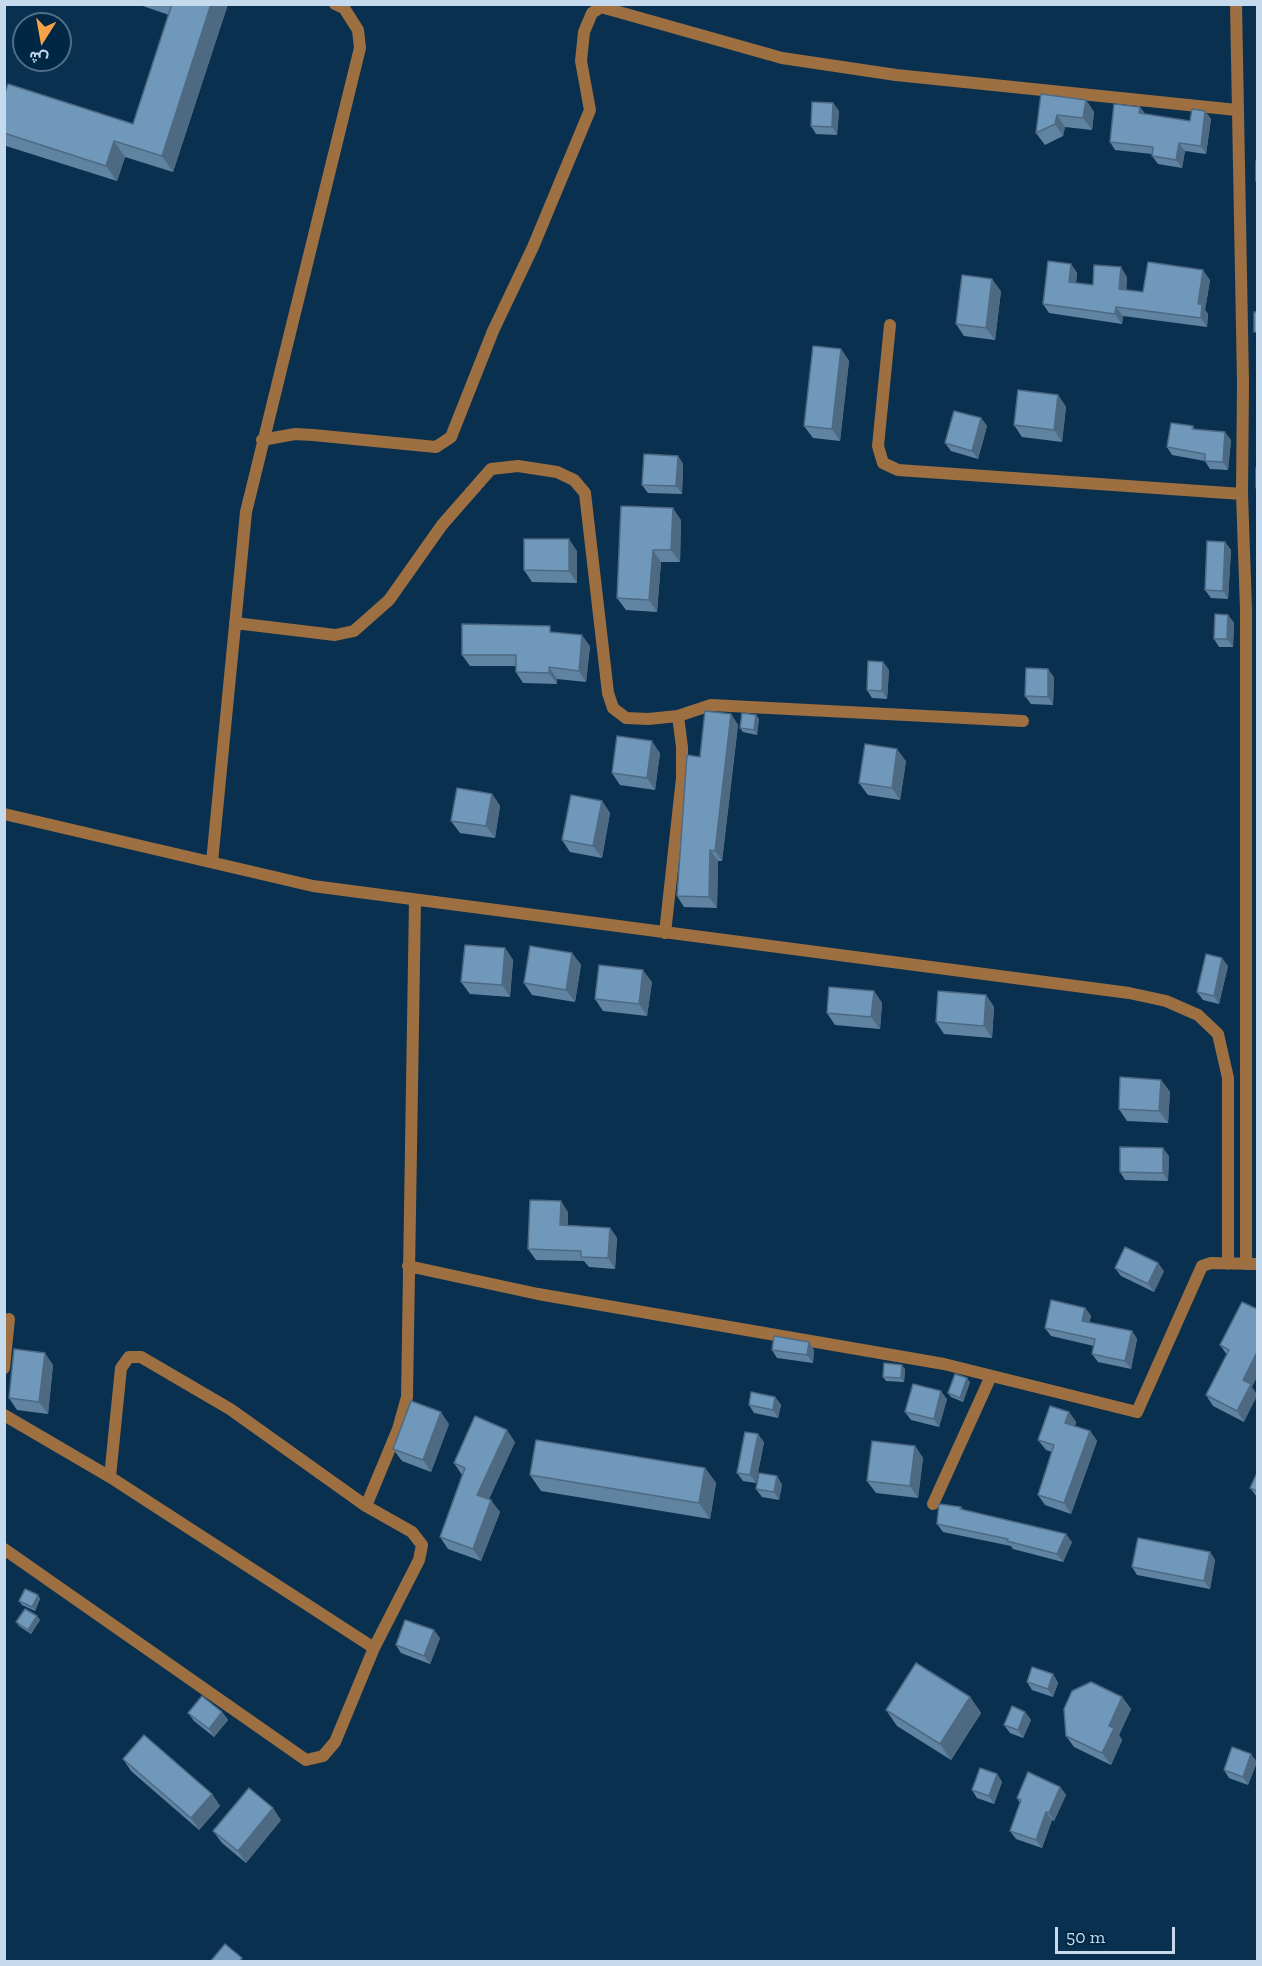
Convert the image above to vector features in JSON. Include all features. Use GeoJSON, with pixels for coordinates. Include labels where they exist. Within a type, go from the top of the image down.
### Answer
{"type":"FeatureCollection","features":[{"type":"Feature","properties":{"kind":"street"},"geometry":{"type":"LineString","coordinates":[[408,1266],[538,1294],[944,1364],[1137,1412],[1202,1266],[1211,1263],[1252,1264],[1246,620],[1242,494],[1243,382],[1236,4]]}},
{"type":"Feature","properties":{"kind":"street"},"geometry":{"type":"LineString","coordinates":[[212,862],[246,512],[360,48],[358,30],[341,6]]}},
{"type":"Feature","properties":{"kind":"street"},"geometry":{"type":"LineString","coordinates":[[262,440],[296,434],[436,447],[451,437],[484,352],[533,247],[590,110],[581,61],[584,32],[592,13],[602,8],[782,58],[896,75],[1238,110]]}},
{"type":"Feature","properties":{"kind":"street"},"geometry":{"type":"LineString","coordinates":[[890,325],[878,447],[883,463],[898,470],[1242,494]]}},
{"type":"Feature","properties":{"kind":"street"},"geometry":{"type":"LineString","coordinates":[[235,623],[335,635],[354,631],[389,600],[454,510],[491,469],[518,466],[557,471],[574,480],[585,493],[608,693],[613,708],[626,718],[648,719],[678,716],[711,705],[1023,721]]}},
{"type":"Feature","properties":{"kind":"street"},"geometry":{"type":"LineString","coordinates":[[665,933],[682,778],[682,747],[678,716]]}},
{"type":"Feature","properties":{"kind":"street"},"geometry":{"type":"LineString","coordinates":[[4,814],[313,886],[1129,993],[1166,1001],[1198,1015],[1218,1035],[1228,1078],[1228,1264]]}},
{"type":"Feature","properties":{"kind":"street"},"geometry":{"type":"LineString","coordinates":[[366,1506],[398,1429],[407,1397],[416,900]]}},
{"type":"Feature","properties":{"kind":"street"},"geometry":{"type":"LineString","coordinates":[[4,1368],[9,1319]]}},
{"type":"Feature","properties":{"kind":"street"},"geometry":{"type":"LineString","coordinates":[[4,1550],[306,1760],[323,1756],[335,1742],[374,1648],[419,1560],[422,1545],[412,1532],[366,1506],[230,1409],[141,1357],[129,1357],[121,1368],[110,1477]]}},
{"type":"Feature","properties":{"kind":"street"},"geometry":{"type":"LineString","coordinates":[[933,1504],[991,1376]]}},
{"type":"Feature","properties":{"kind":"street"},"geometry":{"type":"LineString","coordinates":[[4,1414],[110,1477],[374,1648]]}},
{"type":"Feature","properties":{"kind":"building"},"geometry":{"type":"Polygon","coordinates":[[[172,4],[211,4],[162,156],[114,141],[106,166],[4,133],[4,95],[8,84],[133,124],[172,4]]]}},
{"type":"Feature","properties":{"kind":"building"},"geometry":{"type":"Polygon","coordinates":[[[1041,94],[1086,100],[1083,118],[1057,115],[1055,124],[1036,133],[1041,94]]]}},
{"type":"Feature","properties":{"kind":"building"},"geometry":{"type":"Polygon","coordinates":[[[812,102],[833,103],[832,127],[811,126],[812,102]]]}},
{"type":"Feature","properties":{"kind":"building"},"geometry":{"type":"Polygon","coordinates":[[[1114,104],[1140,107],[1139,113],[1190,121],[1192,109],[1205,111],[1201,146],[1179,143],[1176,160],[1152,156],[1153,147],[1110,142],[1114,104]]]}},
{"type":"Feature","properties":{"kind":"building"},"geometry":{"type":"Polygon","coordinates":[[[1048,261],[1071,264],[1069,282],[1093,285],[1094,265],[1121,267],[1119,289],[1143,292],[1148,262],[1203,270],[1198,304],[1202,304],[1201,318],[1116,307],[1115,314],[1043,304],[1048,261]]]}},
{"type":"Feature","properties":{"kind":"building"},"geometry":{"type":"Polygon","coordinates":[[[962,275],[992,279],[986,328],[956,324],[962,275]]]}},
{"type":"Feature","properties":{"kind":"building"},"geometry":{"type":"Polygon","coordinates":[[[1254,312],[1257,312],[1257,332],[1254,332],[1254,312]]]}},
{"type":"Feature","properties":{"kind":"building"},"geometry":{"type":"Polygon","coordinates":[[[813,346],[841,349],[832,429],[804,426],[813,346]]]}},
{"type":"Feature","properties":{"kind":"building"},"geometry":{"type":"Polygon","coordinates":[[[1018,390],[1058,395],[1054,430],[1014,425],[1018,390]]]}},
{"type":"Feature","properties":{"kind":"building"},"geometry":{"type":"Polygon","coordinates":[[[954,411],[981,418],[972,451],[945,443],[954,411]]]}},
{"type":"Feature","properties":{"kind":"building"},"geometry":{"type":"Polygon","coordinates":[[[1171,423],[1193,426],[1192,429],[1225,432],[1223,462],[1205,461],[1205,454],[1167,447],[1171,423]]]}},
{"type":"Feature","properties":{"kind":"building"},"geometry":{"type":"Polygon","coordinates":[[[644,454],[678,456],[676,486],[642,485],[644,454]]]}},
{"type":"Feature","properties":{"kind":"building"},"geometry":{"type":"Polygon","coordinates":[[[621,506],[673,508],[671,550],[653,550],[649,600],[617,598],[621,506]]]}},
{"type":"Feature","properties":{"kind":"building"},"geometry":{"type":"Polygon","coordinates":[[[524,539],[569,539],[569,571],[524,570],[524,539]]]}},
{"type":"Feature","properties":{"kind":"building"},"geometry":{"type":"Polygon","coordinates":[[[1207,541],[1225,542],[1223,591],[1205,590],[1207,541]]]}},
{"type":"Feature","properties":{"kind":"building"},"geometry":{"type":"Polygon","coordinates":[[[1215,614],[1228,615],[1227,639],[1214,639],[1215,614]]]}},
{"type":"Feature","properties":{"kind":"building"},"geometry":{"type":"Polygon","coordinates":[[[462,624],[550,626],[550,632],[582,635],[579,671],[549,667],[549,673],[516,672],[516,655],[462,655],[462,624]]]}},
{"type":"Feature","properties":{"kind":"building"},"geometry":{"type":"Polygon","coordinates":[[[868,661],[883,662],[882,691],[867,690],[868,661]]]}},
{"type":"Feature","properties":{"kind":"building"},"geometry":{"type":"Polygon","coordinates":[[[1026,668],[1048,669],[1048,697],[1025,696],[1026,668]]]}},
{"type":"Feature","properties":{"kind":"building"},"geometry":{"type":"Polygon","coordinates":[[[705,711],[731,714],[715,851],[710,850],[709,897],[677,896],[687,755],[700,757],[705,711]]]}},
{"type":"Feature","properties":{"kind":"building"},"geometry":{"type":"Polygon","coordinates":[[[742,713],[756,715],[754,730],[740,728],[742,713]]]}},
{"type":"Feature","properties":{"kind":"building"},"geometry":{"type":"Polygon","coordinates":[[[617,736],[652,741],[647,778],[612,773],[617,736]]]}},
{"type":"Feature","properties":{"kind":"building"},"geometry":{"type":"Polygon","coordinates":[[[865,744],[897,749],[892,788],[859,783],[865,744]]]}},
{"type":"Feature","properties":{"kind":"building"},"geometry":{"type":"Polygon","coordinates":[[[457,788],[492,794],[486,826],[451,821],[457,788]]]}},
{"type":"Feature","properties":{"kind":"building"},"geometry":{"type":"Polygon","coordinates":[[[571,795],[602,801],[593,846],[562,840],[571,795]]]}},
{"type":"Feature","properties":{"kind":"building"},"geometry":{"type":"Polygon","coordinates":[[[465,945],[505,948],[502,985],[461,982],[465,945]]]}},
{"type":"Feature","properties":{"kind":"building"},"geometry":{"type":"Polygon","coordinates":[[[530,946],[572,953],[566,990],[524,983],[530,946]]]}},
{"type":"Feature","properties":{"kind":"building"},"geometry":{"type":"Polygon","coordinates":[[[1206,954],[1222,958],[1214,996],[1197,992],[1206,954]]]}},
{"type":"Feature","properties":{"kind":"building"},"geometry":{"type":"Polygon","coordinates":[[[599,965],[643,970],[639,1004],[595,999],[599,965]]]}},
{"type":"Feature","properties":{"kind":"building"},"geometry":{"type":"Polygon","coordinates":[[[829,987],[874,991],[871,1017],[827,1013],[829,987]]]}},
{"type":"Feature","properties":{"kind":"building"},"geometry":{"type":"Polygon","coordinates":[[[938,991],[986,995],[984,1026],[936,1022],[938,991]]]}},
{"type":"Feature","properties":{"kind":"building"},"geometry":{"type":"Polygon","coordinates":[[[1120,1077],[1161,1080],[1159,1111],[1119,1109],[1120,1077]]]}},
{"type":"Feature","properties":{"kind":"building"},"geometry":{"type":"Polygon","coordinates":[[[1120,1147],[1163,1148],[1163,1173],[1120,1172],[1120,1147]]]}},
{"type":"Feature","properties":{"kind":"building"},"geometry":{"type":"Polygon","coordinates":[[[530,1200],[561,1201],[560,1225],[610,1228],[608,1258],[581,1257],[581,1251],[528,1249],[530,1200]]]}},
{"type":"Feature","properties":{"kind":"building"},"geometry":{"type":"Polygon","coordinates":[[[1125,1247],[1158,1263],[1148,1284],[1115,1268],[1125,1247]]]}},
{"type":"Feature","properties":{"kind":"building"},"geometry":{"type":"Polygon","coordinates":[[[1051,1300],[1085,1308],[1082,1321],[1132,1331],[1125,1361],[1092,1354],[1095,1339],[1045,1328],[1051,1300]]]}},
{"type":"Feature","properties":{"kind":"building"},"geometry":{"type":"Polygon","coordinates":[[[1242,1302],[1257,1309],[1257,1352],[1243,1380],[1251,1384],[1237,1411],[1206,1395],[1229,1350],[1220,1345],[1242,1302]]]}},
{"type":"Feature","properties":{"kind":"building"},"geometry":{"type":"Polygon","coordinates":[[[774,1336],[809,1342],[807,1355],[772,1350],[774,1336]]]}},
{"type":"Feature","properties":{"kind":"building"},"geometry":{"type":"Polygon","coordinates":[[[14,1349],[45,1353],[39,1402],[9,1398],[14,1349]]]}},
{"type":"Feature","properties":{"kind":"building"},"geometry":{"type":"Polygon","coordinates":[[[884,1363],[902,1365],[901,1378],[883,1377],[884,1363]]]}},
{"type":"Feature","properties":{"kind":"building"},"geometry":{"type":"Polygon","coordinates":[[[955,1374],[967,1378],[960,1398],[948,1393],[955,1374]]]}},
{"type":"Feature","properties":{"kind":"building"},"geometry":{"type":"Polygon","coordinates":[[[913,1384],[941,1391],[934,1419],[905,1412],[913,1384]]]}},
{"type":"Feature","properties":{"kind":"building"},"geometry":{"type":"Polygon","coordinates":[[[751,1392],[775,1397],[773,1410],[749,1405],[751,1392]]]}},
{"type":"Feature","properties":{"kind":"building"},"geometry":{"type":"Polygon","coordinates":[[[411,1401],[441,1412],[423,1460],[393,1449],[411,1401]]]}},
{"type":"Feature","properties":{"kind":"building"},"geometry":{"type":"Polygon","coordinates":[[[1050,1406],[1069,1412],[1065,1423],[1090,1431],[1064,1503],[1038,1495],[1054,1445],[1038,1440],[1050,1406]]]}},
{"type":"Feature","properties":{"kind":"building"},"geometry":{"type":"Polygon","coordinates":[[[475,1416],[507,1430],[477,1495],[491,1500],[473,1549],[440,1537],[465,1468],[454,1463],[475,1416]]]}},
{"type":"Feature","properties":{"kind":"building"},"geometry":{"type":"Polygon","coordinates":[[[745,1432],[758,1434],[750,1475],[737,1473],[745,1432]]]}},
{"type":"Feature","properties":{"kind":"building"},"geometry":{"type":"Polygon","coordinates":[[[536,1440],[705,1468],[699,1503],[530,1475],[536,1440]]]}},
{"type":"Feature","properties":{"kind":"building"},"geometry":{"type":"Polygon","coordinates":[[[872,1441],[915,1446],[910,1486],[867,1481],[872,1441]]]}},
{"type":"Feature","properties":{"kind":"building"},"geometry":{"type":"Polygon","coordinates":[[[759,1473],[777,1476],[774,1492],[756,1489],[759,1473]]]}},
{"type":"Feature","properties":{"kind":"building"},"geometry":{"type":"Polygon","coordinates":[[[1257,1473],[1257,1491],[1250,1488],[1257,1473]]]}},
{"type":"Feature","properties":{"kind":"building"},"geometry":{"type":"Polygon","coordinates":[[[939,1504],[961,1507],[960,1509],[1066,1534],[1057,1554],[1007,1541],[1008,1539],[937,1524],[939,1504]]]}},
{"type":"Feature","properties":{"kind":"building"},"geometry":{"type":"Polygon","coordinates":[[[1138,1538],[1210,1552],[1204,1581],[1132,1567],[1138,1538]]]}},
{"type":"Feature","properties":{"kind":"building"},"geometry":{"type":"Polygon","coordinates":[[[25,1589],[38,1595],[32,1607],[19,1601],[25,1589]]]}},
{"type":"Feature","properties":{"kind":"building"},"geometry":{"type":"Polygon","coordinates":[[[25,1609],[37,1616],[28,1630],[16,1622],[25,1609]]]}},
{"type":"Feature","properties":{"kind":"building"},"geometry":{"type":"Polygon","coordinates":[[[405,1620],[434,1630],[424,1656],[396,1645],[405,1620]]]}},
{"type":"Feature","properties":{"kind":"building"},"geometry":{"type":"Polygon","coordinates":[[[916,1663],[970,1697],[940,1744],[886,1710],[916,1663]]]}},
{"type":"Feature","properties":{"kind":"building"},"geometry":{"type":"Polygon","coordinates":[[[1032,1667],[1053,1674],[1048,1689],[1027,1682],[1032,1667]]]}},
{"type":"Feature","properties":{"kind":"building"},"geometry":{"type":"Polygon","coordinates":[[[1091,1682],[1122,1697],[1109,1726],[1114,1728],[1102,1753],[1066,1736],[1064,1709],[1072,1691],[1091,1682]]]}},
{"type":"Feature","properties":{"kind":"building"},"geometry":{"type":"Polygon","coordinates":[[[202,1696],[222,1712],[209,1729],[188,1713],[202,1696]]]}},
{"type":"Feature","properties":{"kind":"building"},"geometry":{"type":"Polygon","coordinates":[[[1012,1706],[1025,1712],[1018,1730],[1004,1725],[1012,1706]]]}},
{"type":"Feature","properties":{"kind":"building"},"geometry":{"type":"Polygon","coordinates":[[[144,1735],[212,1794],[191,1818],[123,1759],[144,1735]]]}},
{"type":"Feature","properties":{"kind":"building"},"geometry":{"type":"Polygon","coordinates":[[[1232,1747],[1251,1754],[1243,1777],[1224,1770],[1232,1747]]]}},
{"type":"Feature","properties":{"kind":"building"},"geometry":{"type":"Polygon","coordinates":[[[980,1768],[997,1774],[989,1796],[972,1790],[980,1768]]]}},
{"type":"Feature","properties":{"kind":"building"},"geometry":{"type":"Polygon","coordinates":[[[1028,1772],[1060,1787],[1049,1813],[1046,1812],[1036,1840],[1010,1831],[1021,1800],[1017,1798],[1028,1772]]]}},
{"type":"Feature","properties":{"kind":"building"},"geometry":{"type":"Polygon","coordinates":[[[249,1788],[273,1808],[238,1851],[213,1831],[249,1788]]]}},
{"type":"Feature","properties":{"kind":"building"},"geometry":{"type":"Polygon","coordinates":[[[225,1944],[242,1958],[239,1962],[210,1962],[225,1944]]]}}]}
